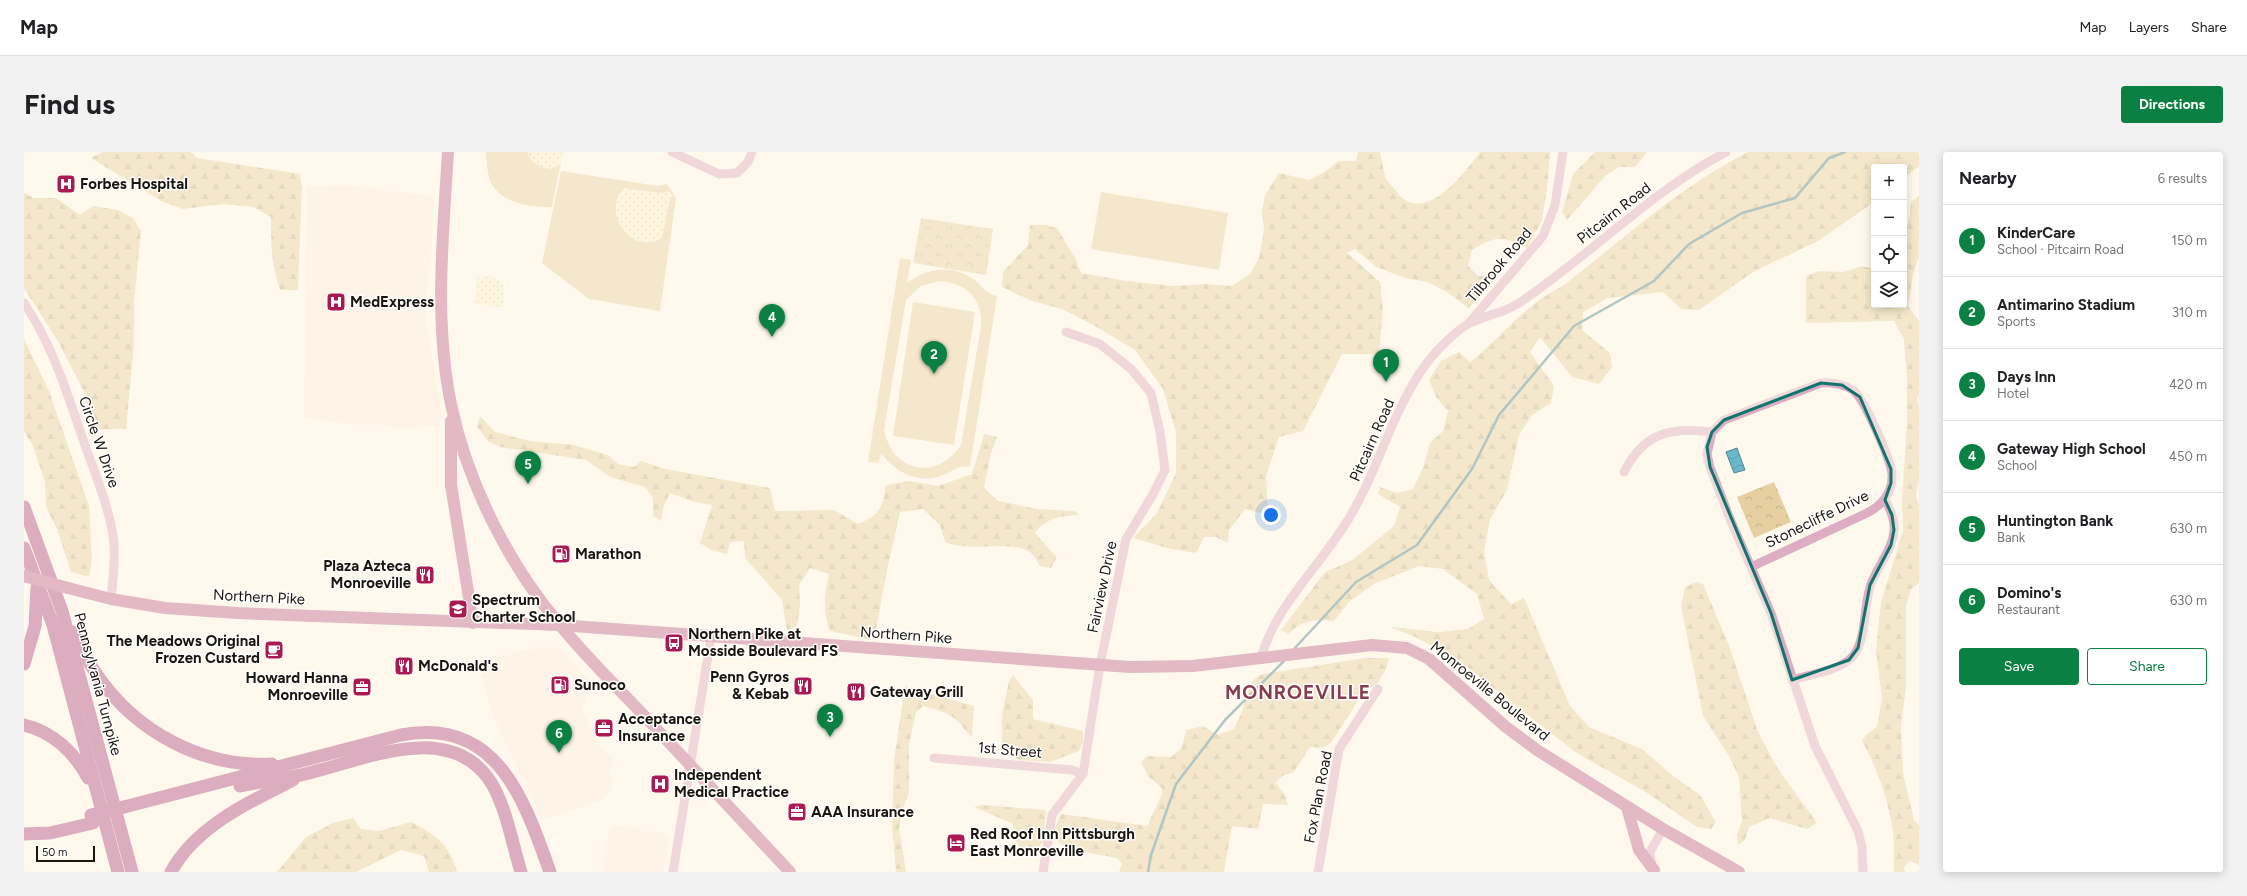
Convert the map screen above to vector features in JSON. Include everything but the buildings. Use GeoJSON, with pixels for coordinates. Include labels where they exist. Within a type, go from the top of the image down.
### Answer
{"type":"FeatureCollection","features":[{"type":"Feature","properties":{"kind":"highway","name":"Pennsylvania Turnpike"},"geometry":{"type":"LineString","coordinates":[[24,507],[62,611],[132,872]]}},
{"type":"Feature","properties":{"kind":"highway","name":"Pennsylvania Turnpike"},"geometry":{"type":"LineString","coordinates":[[24,548],[30,578],[53,624],[96,795],[118,872]]}},
{"type":"Feature","properties":{"kind":"highway"},"geometry":{"type":"LineString","coordinates":[[24,664],[35,626],[30,578]]}},
{"type":"Feature","properties":{"kind":"highway"},"geometry":{"type":"LineString","coordinates":[[62,611],[90,664],[104,685],[132,715],[164,738],[193,751],[238,762],[264,764],[302,760]]}},
{"type":"Feature","properties":{"kind":"highway"},"geometry":{"type":"LineString","coordinates":[[24,725],[42,731],[63,746],[81,767],[96,795]]}},
{"type":"Feature","properties":{"kind":"highway"},"geometry":{"type":"LineString","coordinates":[[24,834],[50,833],[92,819],[302,760],[411,733],[442,734],[466,742],[494,760],[512,781],[528,812],[550,872]]}},
{"type":"Feature","properties":{"kind":"highway"},"geometry":{"type":"LineString","coordinates":[[124,811],[307,774],[412,747],[439,748],[460,755],[477,766],[492,783],[521,872]]}},
{"type":"Feature","properties":{"kind":"highway"},"geometry":{"type":"LineString","coordinates":[[171,872],[192,846],[230,814],[307,774]]}},
{"type":"Feature","properties":{"kind":"highway"},"geometry":{"type":"LineString","coordinates":[[24,825],[54,824],[92,819]]}},
{"type":"Feature","properties":{"kind":"main road"},"geometry":{"type":"LineString","coordinates":[[448,152],[441,282],[442,331],[451,404],[451,485],[473,623]]}},
{"type":"Feature","properties":{"kind":"main road"},"geometry":{"type":"LineString","coordinates":[[451,404],[469,472],[494,525],[536,595],[560,625],[790,872]]}},
{"type":"Feature","properties":{"kind":"main road","name":"Northern Pike"},"geometry":{"type":"LineString","coordinates":[[30,578],[111,599],[165,608],[237,613],[473,623],[560,625],[1130,667],[1193,666],[1261,658]]}},
{"type":"Feature","properties":{"kind":"main road","name":"Monroeville Boulevard"},"geometry":{"type":"LineString","coordinates":[[1261,658],[1372,645],[1396,646],[1418,653],[1442,669],[1523,740],[1627,807],[1739,872]]}},
{"type":"Feature","properties":{"kind":"main road"},"geometry":{"type":"LineString","coordinates":[[1627,807],[1638,850],[1655,871]]}},
{"type":"Feature","properties":{"kind":"street"},"geometry":{"type":"LineString","coordinates":[[672,152],[719,174],[737,173],[748,162],[752,152]]}},
{"type":"Feature","properties":{"kind":"street","name":"Tilbrook Road"},"geometry":{"type":"LineString","coordinates":[[1469,323],[1543,236],[1555,204],[1564,152]]}},
{"type":"Feature","properties":{"kind":"street","name":"Pitcairn Road"},"geometry":{"type":"LineString","coordinates":[[1261,658],[1269,634],[1346,524],[1360,500],[1412,386],[1427,364],[1445,343],[1469,323],[1515,306],[1685,176],[1726,152]]}},
{"type":"Feature","properties":{"kind":"street","name":"Circle W Drive"},"geometry":{"type":"LineString","coordinates":[[24,303],[49,350],[71,402],[102,495],[113,535],[114,564],[111,599]]}},
{"type":"Feature","properties":{"kind":"street","name":"Fairview Drive"},"geometry":{"type":"LineString","coordinates":[[1066,332],[1100,344],[1131,369],[1151,393],[1160,432],[1165,470],[1152,496],[1126,539],[1100,665],[1083,774]]}},
{"type":"Feature","properties":{"kind":"street","name":"Stonecliffe Drive"},"geometry":{"type":"LineString","coordinates":[[1712,432],[1717,425],[1734,414],[1821,383],[1833,382],[1853,390],[1866,408],[1891,469],[1892,483],[1885,500],[1878,508],[1751,567]]}},
{"type":"Feature","properties":{"kind":"street"},"geometry":{"type":"LineString","coordinates":[[1624,472],[1637,451],[1655,437],[1679,429],[1712,432],[1707,454],[1710,467],[1771,613],[1815,746],[1858,831],[1862,847],[1863,872]]}},
{"type":"Feature","properties":{"kind":"street"},"geometry":{"type":"LineString","coordinates":[[1792,680],[1840,665],[1849,660],[1858,648],[1870,585],[1887,554],[1893,538],[1894,522],[1885,500]]}},
{"type":"Feature","properties":{"kind":"street"},"geometry":{"type":"LineString","coordinates":[[673,872],[711,637]]}},
{"type":"Feature","properties":{"kind":"street","name":"Fox Plan Road"},"geometry":{"type":"LineString","coordinates":[[1318,872],[1340,750],[1378,689]]}},
{"type":"Feature","properties":{"kind":"street","name":"1st Street"},"geometry":{"type":"LineString","coordinates":[[934,758],[1072,770],[1083,774]]}},
{"type":"Feature","properties":{"kind":"street"},"geometry":{"type":"LineString","coordinates":[[1043,872],[1052,814],[1083,774]]}},
{"type":"Feature","properties":{"kind":"street"},"geometry":{"type":"LineString","coordinates":[[1655,871],[1650,859],[1650,852],[1663,829]]}},
{"type":"Feature","properties":{"kind":"highlighted area"},"geometry":{"type":"Polygon","coordinates":[[[1821,383],[1842,385],[1860,397],[1891,469],[1891,483],[1885,500],[1892,515],[1894,530],[1891,545],[1870,585],[1858,648],[1849,660],[1792,680],[1771,613],[1710,467],[1707,447],[1712,432],[1724,420],[1821,383]]]}},
{"type":"Feature","properties":{"kind":"shaded area"},"geometry":{"type":"Polygon","coordinates":[[[351,185],[434,196],[432,247],[428,279],[426,322],[442,416],[439,426],[403,428],[346,424],[307,418],[304,416],[307,186],[351,185]]]}},
{"type":"Feature","properties":{"kind":"shaded area"},"geometry":{"type":"Polygon","coordinates":[[[541,647],[560,647],[588,680],[587,694],[582,709],[598,745],[613,757],[610,773],[613,781],[611,790],[603,800],[542,820],[494,719],[477,660],[541,647]]]}},
{"type":"Feature","properties":{"kind":"shaded area"},"geometry":{"type":"Polygon","coordinates":[[[615,825],[666,833],[669,841],[664,872],[603,872],[609,828],[615,825]]]}},
{"type":"Feature","properties":{"kind":"green space"},"geometry":{"type":"Polygon","coordinates":[[[102,152],[191,152],[197,158],[300,174],[302,187],[298,290],[280,290],[272,254],[271,217],[253,207],[223,204],[183,209],[161,201],[91,158],[102,152]]]}},
{"type":"Feature","properties":{"kind":"green space"},"geometry":{"type":"Polygon","coordinates":[[[486,152],[563,152],[552,207],[526,205],[502,196],[491,183],[488,172],[486,152]]]}},
{"type":"Feature","properties":{"kind":"green space"},"geometry":{"type":"Polygon","coordinates":[[[1358,152],[1380,152],[1385,176],[1389,182],[1407,201],[1418,204],[1430,201],[1442,194],[1454,184],[1480,152],[1550,152],[1547,189],[1542,220],[1527,248],[1505,239],[1499,239],[1488,242],[1472,250],[1468,266],[1478,276],[1498,275],[1486,291],[1468,308],[1450,294],[1428,282],[1405,278],[1376,267],[1355,249],[1347,253],[1380,282],[1383,310],[1379,354],[1342,354],[1303,431],[1279,437],[1266,476],[1268,515],[1245,509],[1229,530],[1228,543],[1216,537],[1204,537],[1196,553],[1167,548],[1133,538],[1157,513],[1176,473],[1176,432],[1163,389],[1135,350],[1095,326],[1062,309],[1032,301],[1002,287],[1003,272],[1028,245],[1030,225],[1045,225],[1057,228],[1076,260],[1081,273],[1127,281],[1172,286],[1205,284],[1232,286],[1250,274],[1259,258],[1264,230],[1262,211],[1265,195],[1279,173],[1309,180],[1323,173],[1339,161],[1356,161],[1358,152]]]}},
{"type":"Feature","properties":{"kind":"green space"},"geometry":{"type":"Polygon","coordinates":[[[1595,152],[1647,152],[1635,167],[1619,167],[1605,176],[1567,220],[1562,212],[1573,174],[1595,152]]]}},
{"type":"Feature","properties":{"kind":"green space"},"geometry":{"type":"Polygon","coordinates":[[[1748,152],[1919,152],[1919,166],[1907,176],[1907,164],[1871,164],[1871,204],[1818,241],[1753,272],[1699,310],[1681,309],[1663,292],[1608,298],[1583,312],[1582,330],[1610,353],[1612,367],[1599,384],[1572,377],[1540,337],[1530,352],[1554,386],[1551,403],[1532,415],[1519,435],[1507,490],[1490,519],[1484,551],[1489,580],[1511,604],[1524,598],[1570,706],[1589,727],[1642,749],[1673,776],[1700,795],[1716,822],[1711,829],[1697,827],[1644,791],[1575,752],[1457,659],[1413,636],[1390,627],[1438,632],[1468,629],[1484,619],[1477,594],[1443,569],[1419,566],[1374,584],[1349,602],[1334,621],[1321,620],[1304,623],[1289,634],[1281,630],[1325,572],[1351,561],[1394,526],[1400,507],[1378,494],[1380,487],[1397,493],[1413,489],[1423,468],[1430,443],[1443,431],[1448,411],[1436,397],[1429,380],[1441,361],[1459,352],[1470,362],[1529,308],[1568,282],[1655,212],[1724,165],[1748,152]]]}},
{"type":"Feature","properties":{"kind":"green space"},"geometry":{"type":"Polygon","coordinates":[[[561,171],[658,186],[667,184],[676,198],[660,311],[589,299],[542,263],[561,171]]]}},
{"type":"Feature","properties":{"kind":"green space"},"geometry":{"type":"Polygon","coordinates":[[[1101,192],[1228,213],[1219,270],[1091,249],[1101,192]]]}},
{"type":"Feature","properties":{"kind":"green space"},"geometry":{"type":"Polygon","coordinates":[[[24,193],[34,198],[56,198],[80,215],[93,206],[118,210],[133,218],[141,231],[134,302],[134,346],[126,429],[96,429],[89,415],[85,394],[59,343],[24,288],[24,193]]]}},
{"type":"Feature","properties":{"kind":"green space"},"geometry":{"type":"Polygon","coordinates":[[[1919,196],[1919,256],[1913,274],[1908,306],[1919,321],[1919,394],[1917,400],[1919,406],[1919,478],[1916,496],[1919,504],[1919,583],[1911,589],[1906,607],[1906,687],[1901,727],[1903,773],[1914,820],[1919,825],[1919,865],[1910,861],[1904,867],[1905,872],[1894,872],[1894,837],[1889,808],[1873,762],[1862,741],[1867,734],[1877,727],[1882,698],[1876,651],[1881,602],[1903,531],[1902,500],[1907,424],[1907,379],[1904,339],[1894,321],[1806,323],[1806,276],[1819,271],[1844,272],[1861,266],[1871,268],[1871,308],[1907,308],[1907,225],[1911,202],[1919,196]]]}},
{"type":"Feature","properties":{"kind":"green space"},"geometry":{"type":"Polygon","coordinates":[[[921,218],[993,229],[986,275],[913,263],[921,218]]]}},
{"type":"Feature","properties":{"kind":"green space"},"geometry":{"type":"Polygon","coordinates":[[[900,258],[911,260],[907,283],[932,271],[950,270],[968,276],[988,292],[997,296],[970,467],[959,467],[944,475],[926,479],[917,478],[901,471],[881,453],[879,463],[868,462],[900,258]],[[940,281],[921,286],[906,300],[884,430],[889,444],[896,456],[906,463],[917,467],[928,467],[940,464],[951,456],[961,445],[981,326],[981,317],[976,301],[971,294],[958,285],[940,281]]]}},
{"type":"Feature","properties":{"kind":"green space"},"geometry":{"type":"Polygon","coordinates":[[[913,302],[975,312],[954,445],[893,436],[913,302]]]}},
{"type":"Feature","properties":{"kind":"green space"},"geometry":{"type":"Polygon","coordinates":[[[24,339],[49,391],[89,506],[92,561],[89,577],[71,572],[57,529],[46,507],[45,482],[33,446],[24,431],[24,339]]]}},
{"type":"Feature","properties":{"kind":"green space"},"geometry":{"type":"Polygon","coordinates":[[[480,416],[495,432],[530,441],[573,445],[608,455],[618,464],[634,467],[641,461],[665,469],[770,488],[775,511],[834,510],[858,524],[871,517],[879,510],[886,485],[909,481],[938,486],[972,474],[984,434],[997,437],[991,453],[984,488],[998,501],[1037,509],[1075,511],[1078,515],[1060,517],[1049,521],[1035,533],[1057,558],[1051,568],[1040,566],[1032,554],[1023,549],[1002,546],[966,546],[945,542],[940,525],[923,509],[900,512],[876,630],[868,639],[830,631],[825,609],[825,596],[829,574],[810,568],[799,585],[800,605],[797,626],[787,631],[782,600],[745,558],[744,541],[730,542],[727,554],[711,550],[700,543],[712,505],[694,502],[670,493],[664,505],[661,521],[653,516],[653,498],[645,487],[610,477],[586,460],[500,447],[489,442],[477,427],[480,416]]]}},
{"type":"Feature","properties":{"kind":"green space"},"geometry":{"type":"Polygon","coordinates":[[[1774,482],[1791,522],[1754,538],[1737,497],[1774,482]]]}},
{"type":"Feature","properties":{"kind":"green space"},"geometry":{"type":"Polygon","coordinates":[[[1697,582],[1703,584],[1730,648],[1758,732],[1778,769],[1817,823],[1807,829],[1770,818],[1749,827],[1745,840],[1738,845],[1737,834],[1742,821],[1739,777],[1729,756],[1703,716],[1681,606],[1685,587],[1697,582]]]}},
{"type":"Feature","properties":{"kind":"green space"},"geometry":{"type":"Polygon","coordinates":[[[1365,658],[1389,658],[1386,669],[1377,684],[1364,691],[1331,743],[1322,748],[1310,747],[1294,772],[1282,776],[1276,783],[1284,794],[1288,805],[1263,804],[1258,829],[1232,826],[1224,872],[1119,872],[1122,864],[1117,858],[1068,849],[1058,842],[1054,830],[1061,814],[1148,826],[1161,797],[1162,788],[1148,776],[1141,762],[1147,756],[1171,757],[1182,748],[1186,730],[1203,726],[1218,735],[1234,729],[1251,684],[1263,674],[1365,658]]]}},
{"type":"Feature","properties":{"kind":"green space"},"geometry":{"type":"Polygon","coordinates":[[[1013,675],[1033,700],[1033,719],[1083,731],[1083,743],[1079,751],[1050,762],[1018,760],[1007,750],[1002,743],[1002,714],[1009,681],[1013,675]]]}},
{"type":"Feature","properties":{"kind":"green space"},"geometry":{"type":"Polygon","coordinates":[[[905,686],[974,706],[972,737],[956,720],[939,710],[923,706],[916,712],[909,744],[909,792],[903,808],[899,828],[906,872],[896,872],[892,826],[894,760],[905,686]]]}},
{"type":"Feature","properties":{"kind":"green space"},"geometry":{"type":"Polygon","coordinates":[[[982,805],[1046,810],[1043,842],[1039,847],[1020,849],[1014,837],[1013,824],[974,807],[982,805]]]}},
{"type":"Feature","properties":{"kind":"green space"},"geometry":{"type":"Polygon","coordinates":[[[353,818],[361,829],[379,831],[411,822],[434,836],[446,847],[457,872],[429,872],[424,856],[401,850],[356,872],[277,872],[306,837],[333,823],[353,818]]]}},
{"type":"Feature","properties":{"kind":"sand"},"geometry":{"type":"Polygon","coordinates":[[[527,152],[563,152],[560,165],[550,169],[533,162],[528,156],[527,152]]]}},
{"type":"Feature","properties":{"kind":"sand"},"geometry":{"type":"Polygon","coordinates":[[[624,188],[661,193],[669,191],[673,196],[669,203],[662,238],[651,242],[640,242],[623,230],[618,220],[616,209],[618,198],[624,188]]]}},
{"type":"Feature","properties":{"kind":"sand"},"geometry":{"type":"Polygon","coordinates":[[[489,275],[498,281],[503,287],[504,295],[502,306],[498,307],[475,304],[473,302],[475,300],[476,279],[489,275]]]}},
{"type":"Feature","properties":{"kind":"water"},"geometry":{"type":"Polygon","coordinates":[[[1737,448],[1745,470],[1734,473],[1726,452],[1737,448]]]}},
{"type":"Feature","properties":{"kind":"waterway"},"geometry":{"type":"LineString","coordinates":[[1294,649],[1356,582],[1417,545],[1472,469],[1499,415],[1574,326],[1654,281],[1689,244],[1742,213],[1795,198],[1829,158],[1845,152]]}},
{"type":"Feature","properties":{"kind":"waterway"},"geometry":{"type":"LineString","coordinates":[[1148,872],[1151,855],[1176,784],[1225,720],[1286,659]]}},
{"type":"Feature","properties":{"kind":"place","name":"Forbes Hospital"},"geometry":{"type":"Point","coordinates":[66,184]}},
{"type":"Feature","properties":{"kind":"place","name":"MedExpress"},"geometry":{"type":"Point","coordinates":[336,302]}},
{"type":"Feature","properties":{"kind":"place","name":"Gateway High School"},"geometry":{"type":"Point","coordinates":[772,337]}},
{"type":"Feature","properties":{"kind":"place","name":"Antimarino Stadium"},"geometry":{"type":"Point","coordinates":[934,374]}},
{"type":"Feature","properties":{"kind":"place","name":"KinderCare"},"geometry":{"type":"Point","coordinates":[1386,382]}},
{"type":"Feature","properties":{"kind":"place","name":"Huntington Bank"},"geometry":{"type":"Point","coordinates":[528,484]}},
{"type":"Feature","properties":{"kind":"place","name":"Marathon"},"geometry":{"type":"Point","coordinates":[561,554]}},
{"type":"Feature","properties":{"kind":"place","name":"Plaza Azteca Monroeville"},"geometry":{"type":"Point","coordinates":[425,575]}},
{"type":"Feature","properties":{"kind":"place","name":"Spectrum Charter School"},"geometry":{"type":"Point","coordinates":[458,609]}},
{"type":"Feature","properties":{"kind":"place","name":"Northern Pike at Mosside Boulevard FS"},"geometry":{"type":"Point","coordinates":[674,643]}},
{"type":"Feature","properties":{"kind":"place","name":"The Meadows Original Frozen Custard"},"geometry":{"type":"Point","coordinates":[274,650]}},
{"type":"Feature","properties":{"kind":"place","name":"McDonald's"},"geometry":{"type":"Point","coordinates":[404,666]}},
{"type":"Feature","properties":{"kind":"place","name":"Sunoco"},"geometry":{"type":"Point","coordinates":[560,685]}},
{"type":"Feature","properties":{"kind":"place","name":"Penn Gyros & Kebab"},"geometry":{"type":"Point","coordinates":[803,686]}},
{"type":"Feature","properties":{"kind":"place","name":"Howard Hanna Monroeville"},"geometry":{"type":"Point","coordinates":[362,687]}},
{"type":"Feature","properties":{"kind":"place","name":"Gateway Grill"},"geometry":{"type":"Point","coordinates":[856,692]}},
{"type":"Feature","properties":{"kind":"place","name":"Acceptance Insurance"},"geometry":{"type":"Point","coordinates":[604,728]}},
{"type":"Feature","properties":{"kind":"place","name":"Days Inn"},"geometry":{"type":"Point","coordinates":[830,737]}},
{"type":"Feature","properties":{"kind":"place","name":"Domino's"},"geometry":{"type":"Point","coordinates":[559,753]}},
{"type":"Feature","properties":{"kind":"place","name":"Independent Medical Practice"},"geometry":{"type":"Point","coordinates":[660,784]}},
{"type":"Feature","properties":{"kind":"place","name":"AAA Insurance"},"geometry":{"type":"Point","coordinates":[797,812]}},
{"type":"Feature","properties":{"kind":"place","name":"Red Roof Inn Pittsburgh East Monroeville"},"geometry":{"type":"Point","coordinates":[956,843]}},
{"type":"Feature","properties":{"kind":"district","name":"MONROEVILLE"},"geometry":{"type":"Point","coordinates":[1298,692]}}]}
